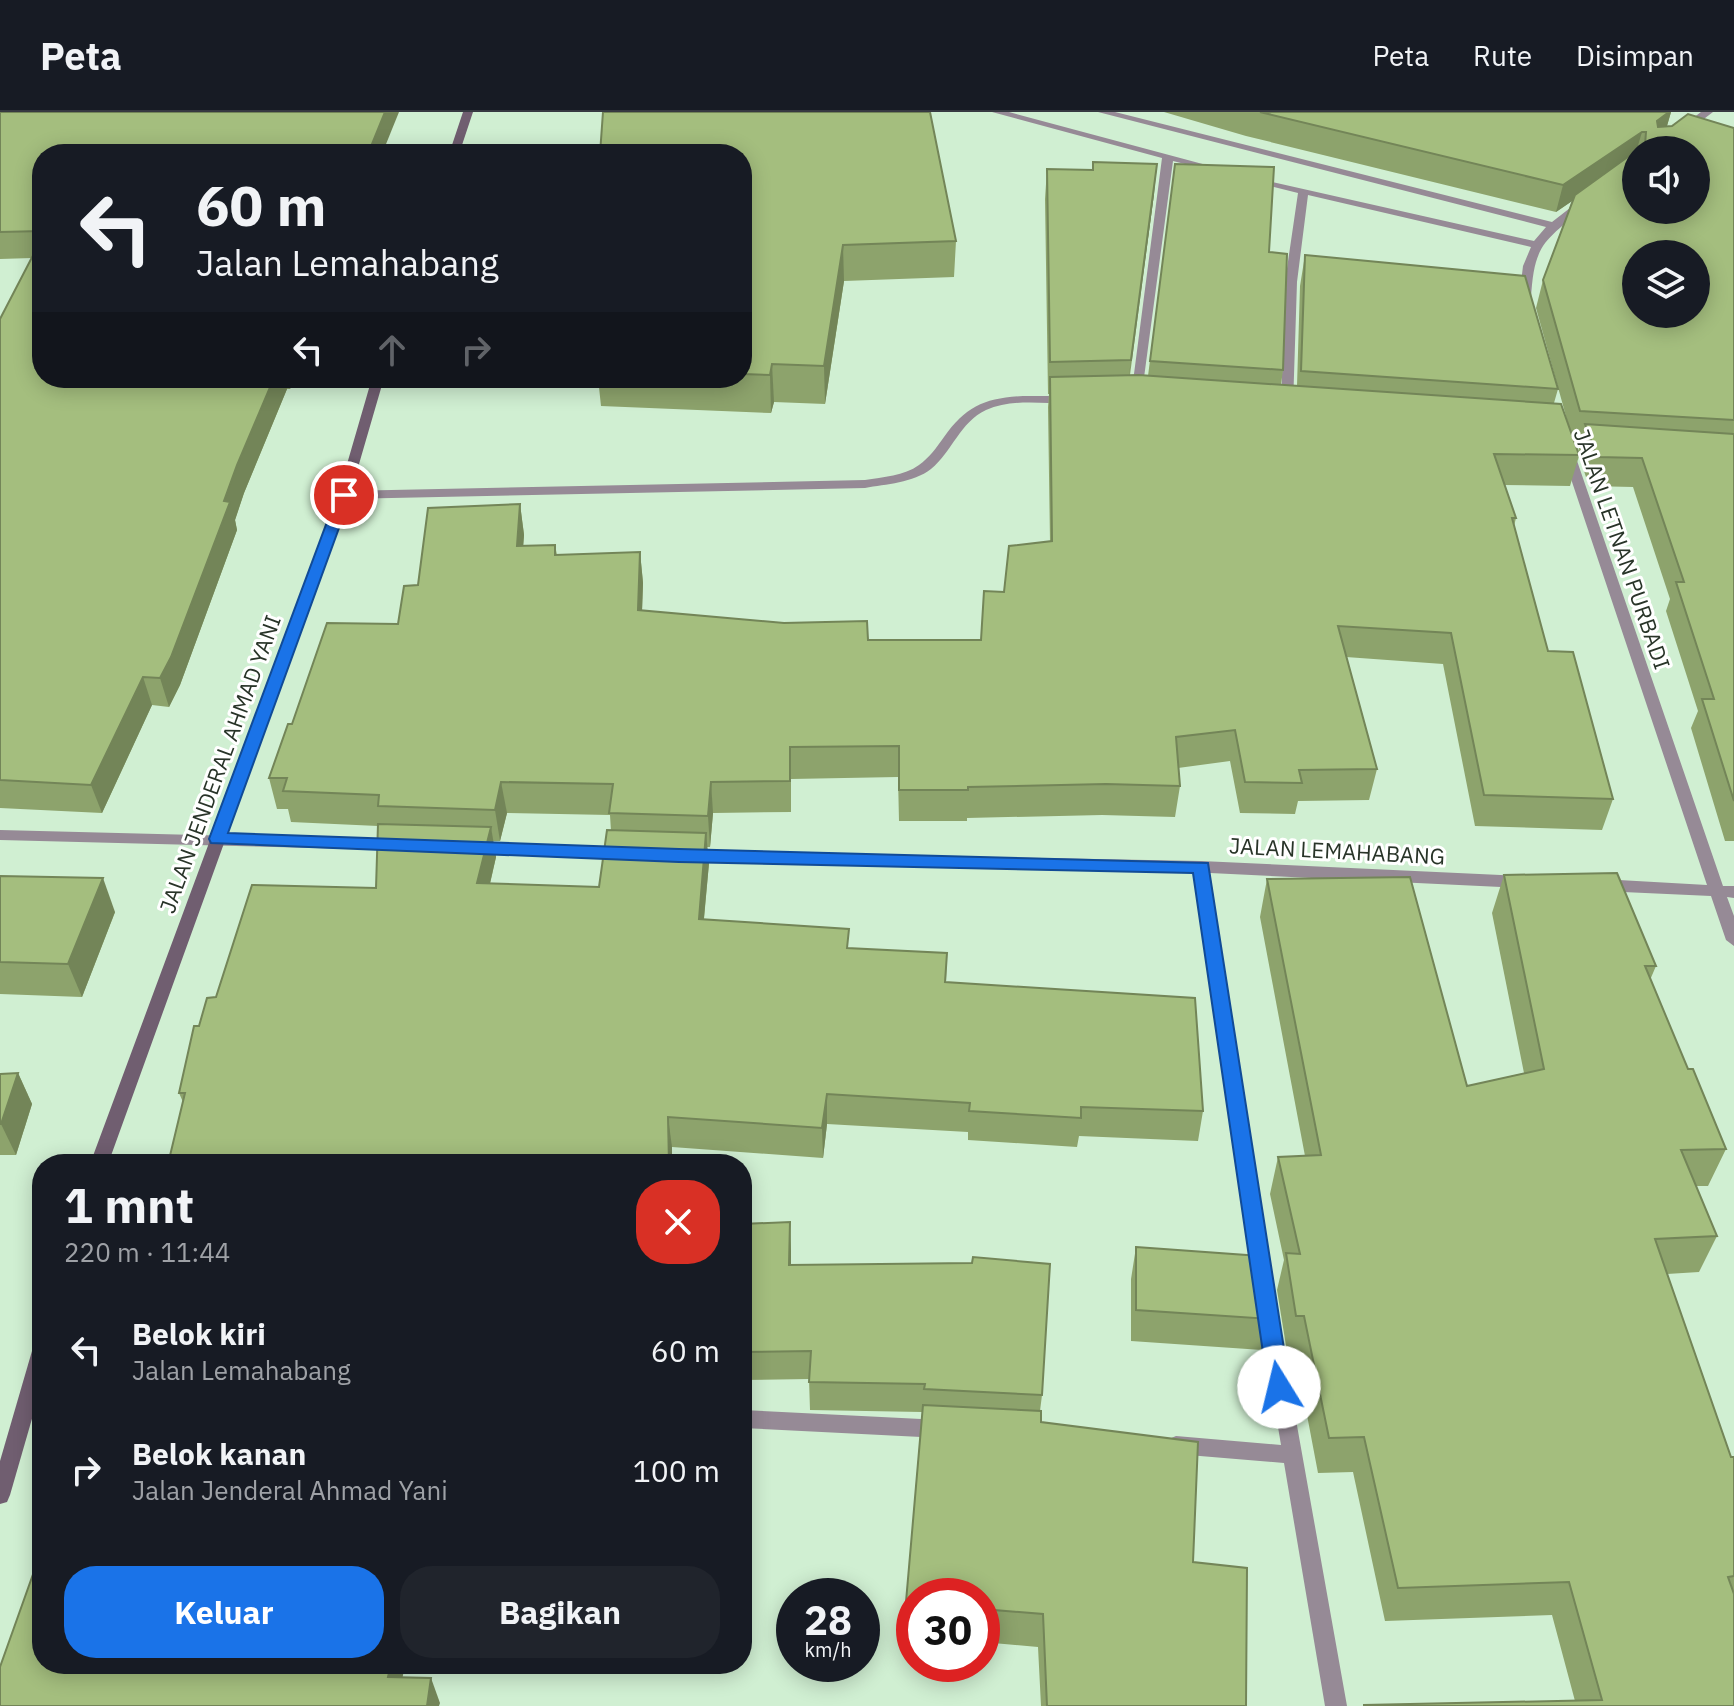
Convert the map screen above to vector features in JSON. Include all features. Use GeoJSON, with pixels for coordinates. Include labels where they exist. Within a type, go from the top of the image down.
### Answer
{"type":"FeatureCollection","features":[{"type":"Feature","properties":{"kind":"main road"},"geometry":{"type":"LineString","coordinates":[[457,144],[468,112]]}},
{"type":"Feature","properties":{"kind":"main road","name":"JALAN JENDERAL AHMAD YANI"},"geometry":{"type":"LineString","coordinates":[[103,1154],[344,495],[375,388]]}},
{"type":"Feature","properties":{"kind":"main road"},"geometry":{"type":"LineString","coordinates":[[0,1495],[32,1409]]}},
{"type":"Feature","properties":{"kind":"street"},"geometry":{"type":"LineString","coordinates":[[997,112],[1228,172]]}},
{"type":"Feature","properties":{"kind":"street"},"geometry":{"type":"LineString","coordinates":[[1103,112],[1551,225]]}},
{"type":"Feature","properties":{"kind":"street"},"geometry":{"type":"LineString","coordinates":[[1675,136],[1708,112]]}},
{"type":"Feature","properties":{"kind":"street"},"geometry":{"type":"LineString","coordinates":[[1136,398],[1168,156]]}},
{"type":"Feature","properties":{"kind":"street"},"geometry":{"type":"LineString","coordinates":[[1243,176],[1303,193],[1535,245]]}},
{"type":"Feature","properties":{"kind":"street"},"geometry":{"type":"LineString","coordinates":[[1526,307],[1524,296],[1528,260],[1535,245],[1551,225],[1600,190]]}},
{"type":"Feature","properties":{"kind":"street"},"geometry":{"type":"LineString","coordinates":[[1287,407],[1291,282],[1303,193]]}},
{"type":"Feature","properties":{"kind":"street"},"geometry":{"type":"LineString","coordinates":[[344,495],[865,484],[922,469],[939,454],[970,414],[983,407],[1004,401],[1078,399]]}},
{"type":"Feature","properties":{"kind":"street"},"geometry":{"type":"LineString","coordinates":[[1122,399],[1151,399]]}},
{"type":"Feature","properties":{"kind":"street"},"geometry":{"type":"LineString","coordinates":[[1272,406],[1302,408]]}},
{"type":"Feature","properties":{"kind":"street","name":"JALAN LETNAN PURBADI"},"geometry":{"type":"LineString","coordinates":[[1580,446],[1564,440],[1726,891],[1734,940]]}},
{"type":"Feature","properties":{"kind":"street"},"geometry":{"type":"LineString","coordinates":[[0,835],[409,846]]}},
{"type":"Feature","properties":{"kind":"street"},"geometry":{"type":"LineString","coordinates":[[456,847],[647,854]]}},
{"type":"Feature","properties":{"kind":"street","name":"JALAN LEMAHABANG"},"geometry":{"type":"LineString","coordinates":[[679,855],[1201,867],[1546,883]]}},
{"type":"Feature","properties":{"kind":"street"},"geometry":{"type":"LineString","coordinates":[[1201,867],[1279,1387],[1294,1455],[1336,1706]]}},
{"type":"Feature","properties":{"kind":"street"},"geometry":{"type":"LineString","coordinates":[[1577,884],[1726,891]]}},
{"type":"Feature","properties":{"kind":"street"},"geometry":{"type":"LineString","coordinates":[[752,1420],[962,1430]]}},
{"type":"Feature","properties":{"kind":"street"},"geometry":{"type":"LineString","coordinates":[[1151,1443],[1294,1455]]}},
{"type":"Feature","properties":{"kind":"building"},"geometry":{"type":"Polygon","coordinates":[[[0,112],[385,112],[372,144],[32,144],[32,231],[0,232],[0,112]]]}},
{"type":"Feature","properties":{"kind":"building"},"geometry":{"type":"Polygon","coordinates":[[[603,112],[930,112],[956,241],[843,245],[824,366],[772,364],[770,375],[752,374],[752,144],[601,144],[603,112]]]}},
{"type":"Feature","properties":{"kind":"building"},"geometry":{"type":"Polygon","coordinates":[[[1260,112],[1669,112],[1657,121],[1658,127],[1672,126],[1688,114],[1734,128],[1734,420],[1580,411],[1543,280],[1575,195],[1622,161],[1622,224],[1710,224],[1710,136],[1646,136],[1646,132],[1642,132],[1636,136],[1622,136],[1622,145],[1563,185],[1260,112]]]}},
{"type":"Feature","properties":{"kind":"building"},"geometry":{"type":"Polygon","coordinates":[[[1093,162],[1157,164],[1131,360],[1050,362],[1047,169],[1093,170],[1093,162]]]}},
{"type":"Feature","properties":{"kind":"building"},"geometry":{"type":"Polygon","coordinates":[[[1175,164],[1274,167],[1269,252],[1287,254],[1283,370],[1150,361],[1175,164]]]}},
{"type":"Feature","properties":{"kind":"building"},"geometry":{"type":"Polygon","coordinates":[[[1305,255],[1525,276],[1558,389],[1301,371],[1305,255]]]}},
{"type":"Feature","properties":{"kind":"building"},"geometry":{"type":"Polygon","coordinates":[[[32,257],[32,388],[270,388],[237,465],[224,501],[230,502],[171,657],[160,678],[143,677],[91,785],[0,780],[0,319],[32,257]]]}},
{"type":"Feature","properties":{"kind":"building"},"geometry":{"type":"Polygon","coordinates":[[[1139,375],[1561,404],[1579,455],[1494,454],[1516,518],[1512,518],[1548,651],[1573,652],[1613,799],[1484,795],[1451,633],[1338,626],[1377,769],[1299,770],[1302,783],[1245,782],[1235,730],[1176,737],[1180,786],[1106,784],[899,790],[899,746],[790,747],[790,781],[711,782],[708,816],[609,813],[613,784],[501,782],[495,810],[378,806],[379,795],[283,791],[287,778],[269,778],[288,724],[292,724],[327,623],[398,624],[404,586],[418,585],[428,508],[520,504],[517,546],[555,545],[555,555],[640,552],[638,610],[784,623],[867,621],[868,640],[981,640],[984,591],[1004,592],[1009,546],[1052,541],[1050,377],[1139,375]]]}},
{"type":"Feature","properties":{"kind":"building"},"geometry":{"type":"Polygon","coordinates":[[[1585,424],[1734,434],[1734,801],[1702,699],[1714,699],[1676,582],[1684,582],[1642,458],[1597,457],[1585,424]]]}},
{"type":"Feature","properties":{"kind":"building"},"geometry":{"type":"Polygon","coordinates":[[[378,824],[491,827],[477,883],[599,887],[607,830],[706,833],[699,919],[849,929],[847,948],[947,953],[945,982],[1195,998],[1203,1111],[1081,1107],[1081,1118],[969,1111],[970,1103],[827,1094],[822,1128],[668,1117],[669,1154],[170,1154],[185,1093],[179,1093],[194,1026],[199,1026],[207,998],[216,997],[252,885],[376,888],[378,824]]]}},
{"type":"Feature","properties":{"kind":"building"},"geometry":{"type":"Polygon","coordinates":[[[1617,873],[1656,966],[1645,966],[1726,1149],[1681,1150],[1717,1236],[1655,1239],[1731,1457],[1734,1457],[1734,1576],[1728,1577],[1734,1594],[1734,1706],[1364,1706],[1602,1700],[1569,1582],[1398,1588],[1364,1437],[1329,1438],[1304,1316],[1296,1316],[1286,1253],[1300,1254],[1278,1157],[1321,1155],[1267,879],[1410,877],[1467,1086],[1544,1069],[1504,875],[1617,873]]]}},
{"type":"Feature","properties":{"kind":"building"},"geometry":{"type":"Polygon","coordinates":[[[0,876],[103,878],[68,964],[0,962],[0,876]]]}},
{"type":"Feature","properties":{"kind":"building"},"geometry":{"type":"Polygon","coordinates":[[[18,1073],[1,1124],[0,1124],[0,1074],[18,1073]]]}},
{"type":"Feature","properties":{"kind":"building"},"geometry":{"type":"Polygon","coordinates":[[[790,1222],[789,1265],[972,1263],[973,1257],[1050,1264],[1042,1395],[924,1389],[925,1384],[809,1382],[811,1351],[752,1352],[752,1224],[790,1222]]]}},
{"type":"Feature","properties":{"kind":"building"},"geometry":{"type":"Polygon","coordinates":[[[1136,1247],[1260,1256],[1270,1319],[1136,1310],[1136,1247]]]}},
{"type":"Feature","properties":{"kind":"building"},"geometry":{"type":"Polygon","coordinates":[[[923,1405],[1041,1411],[1041,1422],[1198,1442],[1193,1562],[1247,1568],[1246,1706],[1047,1706],[1043,1614],[1000,1610],[1000,1578],[908,1578],[923,1405]]]}},
{"type":"Feature","properties":{"kind":"building"},"geometry":{"type":"Polygon","coordinates":[[[32,1577],[32,1674],[389,1674],[388,1677],[431,1678],[427,1706],[0,1706],[0,1667],[32,1577]]]}},
{"type":"Feature","properties":{"kind":"route"},"geometry":{"type":"LineString","coordinates":[[344,495],[218,839],[679,855],[1201,867],[1279,1387]]}}]}
